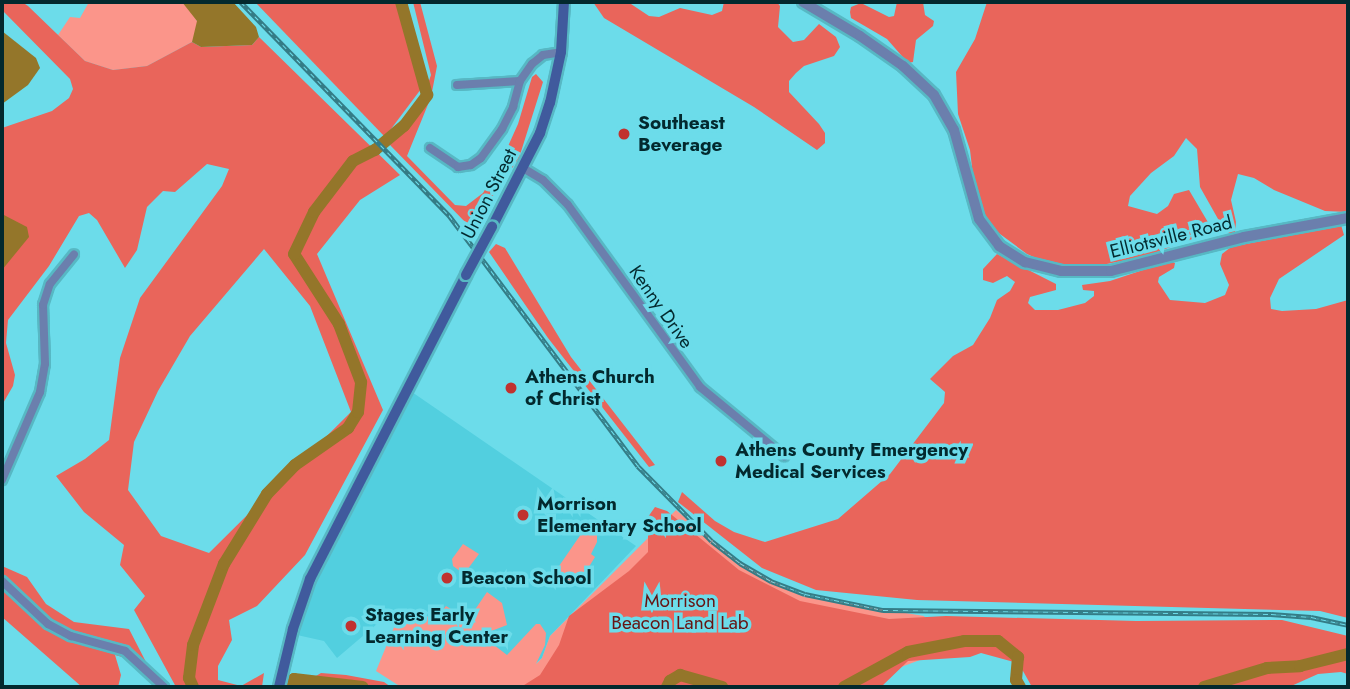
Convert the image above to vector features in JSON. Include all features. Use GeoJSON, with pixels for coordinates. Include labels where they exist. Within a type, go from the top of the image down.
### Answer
{"type":"FeatureCollection","features":[{"type":"Feature","properties":{"kind":"main road","name":"Union Street"},"geometry":{"type":"LineString","coordinates":[[279,687],[283,663],[310,579],[540,134],[561,52],[564,2]]}},
{"type":"Feature","properties":{"kind":"street","name":"Elliotsville Road"},"geometry":{"type":"LineString","coordinates":[[803,2],[881,51],[934,95],[954,130],[979,219],[999,246],[1025,262],[1061,271],[1111,271],[1244,237],[1348,218]]}},
{"type":"Feature","properties":{"kind":"street"},"geometry":{"type":"LineString","coordinates":[[430,148],[458,167],[481,158],[502,129],[513,107],[520,81],[543,55],[561,52]]}},
{"type":"Feature","properties":{"kind":"street"},"geometry":{"type":"LineString","coordinates":[[457,85],[520,81]]}},
{"type":"Feature","properties":{"kind":"street","name":"Kenny Drive"},"geometry":{"type":"LineString","coordinates":[[523,167],[534,172],[568,205],[701,387],[784,456]]}},
{"type":"Feature","properties":{"kind":"street"},"geometry":{"type":"LineString","coordinates":[[2,480],[40,391],[44,364],[43,304],[54,277],[74,254]]}},
{"type":"Feature","properties":{"kind":"street"},"geometry":{"type":"LineString","coordinates":[[2,581],[48,624],[72,636],[125,651],[164,687]]}},
{"type":"Feature","properties":{"kind":"shaded area"},"geometry":{"type":"Polygon","coordinates":[[[182,2],[233,2],[256,27],[259,37],[252,45],[201,47],[192,42],[197,21],[182,2]]]}},
{"type":"Feature","properties":{"kind":"shaded area"},"geometry":{"type":"Polygon","coordinates":[[[2,31],[36,58],[40,68],[28,85],[2,104],[2,31]]]}},
{"type":"Feature","properties":{"kind":"shaded area"},"geometry":{"type":"Polygon","coordinates":[[[2,214],[27,227],[29,237],[2,270],[2,214]]]}},
{"type":"Feature","properties":{"kind":"shaded area"},"geometry":{"type":"Polygon","coordinates":[[[409,390],[636,546],[550,636],[542,658],[523,674],[442,611],[414,622],[384,618],[337,658],[324,641],[297,635],[306,603],[327,553],[409,390]]]}},
{"type":"Feature","properties":{"kind":"green space"},"geometry":{"type":"Polygon","coordinates":[[[2,2],[22,2],[85,61],[113,70],[147,66],[192,42],[201,47],[252,45],[259,37],[400,175],[360,200],[317,254],[383,410],[305,555],[257,606],[229,620],[232,640],[218,666],[218,680],[241,686],[264,673],[262,687],[176,687],[134,610],[145,596],[120,565],[124,545],[84,512],[56,476],[85,459],[109,440],[120,358],[140,298],[222,186],[229,169],[207,164],[175,192],[163,191],[147,207],[137,250],[125,268],[97,220],[89,213],[79,216],[49,266],[8,320],[6,343],[15,375],[13,386],[2,405],[2,128],[52,111],[69,98],[73,89],[70,79],[2,10],[2,2]],[[264,249],[190,336],[158,391],[134,442],[128,490],[161,536],[209,553],[351,412],[310,306],[264,249]]]}},
{"type":"Feature","properties":{"kind":"green space"},"geometry":{"type":"Polygon","coordinates":[[[89,2],[182,2],[192,11],[197,21],[197,32],[192,42],[147,66],[113,70],[85,61],[58,35],[70,17],[80,18],[89,2]]]}},
{"type":"Feature","properties":{"kind":"green space"},"geometry":{"type":"Polygon","coordinates":[[[255,2],[398,2],[424,85],[385,137],[255,2]]]}},
{"type":"Feature","properties":{"kind":"green space"},"geometry":{"type":"Polygon","coordinates":[[[413,2],[420,2],[437,66],[431,97],[407,156],[455,205],[466,206],[483,193],[518,124],[532,77],[536,74],[543,82],[519,158],[483,210],[467,224],[390,145],[422,101],[431,75],[413,2]]]}},
{"type":"Feature","properties":{"kind":"green space"},"geometry":{"type":"Polygon","coordinates":[[[593,2],[628,2],[649,16],[659,17],[680,8],[712,15],[722,11],[724,2],[777,2],[780,6],[778,27],[793,42],[804,40],[819,24],[836,37],[840,47],[834,56],[804,66],[796,73],[789,81],[789,92],[819,124],[825,133],[825,143],[817,150],[754,107],[604,18],[593,2]]]}},
{"type":"Feature","properties":{"kind":"green space"},"geometry":{"type":"Polygon","coordinates":[[[897,2],[923,2],[925,15],[934,21],[933,26],[916,40],[913,62],[908,63],[887,39],[851,18],[851,7],[861,3],[889,17],[894,16],[897,2]]]}},
{"type":"Feature","properties":{"kind":"green space"},"geometry":{"type":"Polygon","coordinates":[[[987,2],[1348,2],[1348,212],[1325,211],[1274,190],[1254,178],[1238,174],[1231,200],[1236,222],[1235,233],[1230,234],[1222,226],[1200,187],[1197,149],[1186,138],[1174,156],[1151,173],[1130,196],[1128,206],[1157,214],[1168,206],[1174,194],[1189,190],[1209,224],[1206,234],[1146,256],[1092,267],[1052,265],[1027,254],[985,223],[976,201],[970,150],[958,114],[956,72],[975,39],[987,2]]]}},
{"type":"Feature","properties":{"kind":"green space"},"geometry":{"type":"Polygon","coordinates":[[[1341,225],[1344,235],[1279,279],[1270,298],[1271,309],[1282,311],[1316,309],[1348,300],[1348,618],[1320,611],[917,600],[816,590],[762,568],[678,502],[682,492],[715,521],[734,532],[765,542],[838,519],[890,474],[944,403],[945,392],[930,379],[953,356],[973,345],[990,318],[997,300],[1010,291],[1015,282],[1007,276],[993,283],[983,280],[983,269],[997,254],[1056,284],[1056,290],[1030,297],[1028,303],[1035,310],[1058,310],[1085,303],[1094,296],[1094,291],[1083,290],[1082,285],[1110,281],[1170,261],[1175,263],[1174,268],[1159,277],[1158,282],[1170,300],[1205,303],[1225,295],[1229,285],[1220,264],[1222,254],[1231,247],[1341,225]]]}},
{"type":"Feature","properties":{"kind":"green space"},"geometry":{"type":"Polygon","coordinates":[[[496,244],[505,248],[571,357],[655,465],[649,467],[548,338],[489,252],[496,244]]]}},
{"type":"Feature","properties":{"kind":"green space","name":"Morrison Beacon Land Lab"},"geometry":{"type":"Polygon","coordinates":[[[655,507],[667,511],[739,570],[800,601],[889,619],[946,616],[1136,621],[1282,620],[1348,636],[1348,674],[1318,674],[1289,687],[1032,687],[1014,662],[981,653],[970,657],[908,661],[881,687],[521,687],[540,675],[559,645],[569,616],[629,571],[648,552],[648,517],[655,507]]]}},
{"type":"Feature","properties":{"kind":"green space","name":"Morrison Beacon Land Lab"},"geometry":{"type":"Polygon","coordinates":[[[676,510],[740,563],[802,596],[924,616],[947,650],[847,687],[401,687],[376,671],[397,620],[414,622],[442,611],[446,606],[468,620],[487,592],[502,603],[507,625],[481,635],[507,655],[536,624],[540,624],[546,633],[545,645],[536,664],[542,658],[550,636],[676,510]]]}},
{"type":"Feature","properties":{"kind":"green space"},"geometry":{"type":"Polygon","coordinates":[[[588,524],[597,535],[597,542],[591,554],[595,557],[582,578],[576,574],[566,585],[551,584],[548,582],[588,524]]]}},
{"type":"Feature","properties":{"kind":"green space"},"geometry":{"type":"Polygon","coordinates":[[[463,544],[479,554],[464,574],[453,566],[452,559],[463,544]]]}},
{"type":"Feature","properties":{"kind":"green space"},"geometry":{"type":"Polygon","coordinates":[[[2,566],[27,577],[46,604],[74,622],[129,629],[147,664],[115,655],[121,675],[118,687],[82,687],[2,617],[2,566]]]}},
{"type":"Feature","properties":{"kind":"green space"},"geometry":{"type":"Polygon","coordinates":[[[321,673],[384,682],[391,687],[311,687],[316,676],[321,673]]]}},
{"type":"Feature","properties":{"kind":"waterway"},"geometry":{"type":"LineString","coordinates":[[193,687],[189,678],[193,645],[224,564],[267,494],[295,465],[348,428],[358,412],[361,382],[339,324],[294,254],[314,212],[353,161],[375,150],[404,126],[427,95],[401,2]]}},
{"type":"Feature","properties":{"kind":"waterway"},"geometry":{"type":"LineString","coordinates":[[844,687],[908,652],[964,641],[998,641],[1018,657],[1016,680],[1020,687]]}},
{"type":"Feature","properties":{"kind":"waterway"},"geometry":{"type":"LineString","coordinates":[[1204,687],[1267,668],[1300,666],[1348,654]]}},
{"type":"Feature","properties":{"kind":"waterway"},"geometry":{"type":"LineString","coordinates":[[667,687],[670,681],[680,675],[722,687]]}},
{"type":"Feature","properties":{"kind":"waterway"},"geometry":{"type":"LineString","coordinates":[[279,687],[294,679],[363,687]]}},
{"type":"Feature","properties":{"kind":"railway"},"geometry":{"type":"LineString","coordinates":[[241,2],[449,215],[638,466],[712,541],[740,563],[771,581],[805,594],[883,610],[1271,614],[1311,617],[1348,625]]}},
{"type":"Feature","properties":{"kind":"place","name":"Southeast Beverage"},"geometry":{"type":"Point","coordinates":[624,134]}},
{"type":"Feature","properties":{"kind":"place","name":"Athens Church of Christ"},"geometry":{"type":"Point","coordinates":[511,388]}},
{"type":"Feature","properties":{"kind":"place","name":"Athens County Emergency Medical Services"},"geometry":{"type":"Point","coordinates":[721,461]}},
{"type":"Feature","properties":{"kind":"place","name":"Morrison Elementary School"},"geometry":{"type":"Point","coordinates":[523,515]}},
{"type":"Feature","properties":{"kind":"place","name":"Beacon School"},"geometry":{"type":"Point","coordinates":[447,578]}},
{"type":"Feature","properties":{"kind":"place","name":"Stages Early Learning Center"},"geometry":{"type":"Point","coordinates":[351,626]}}]}
